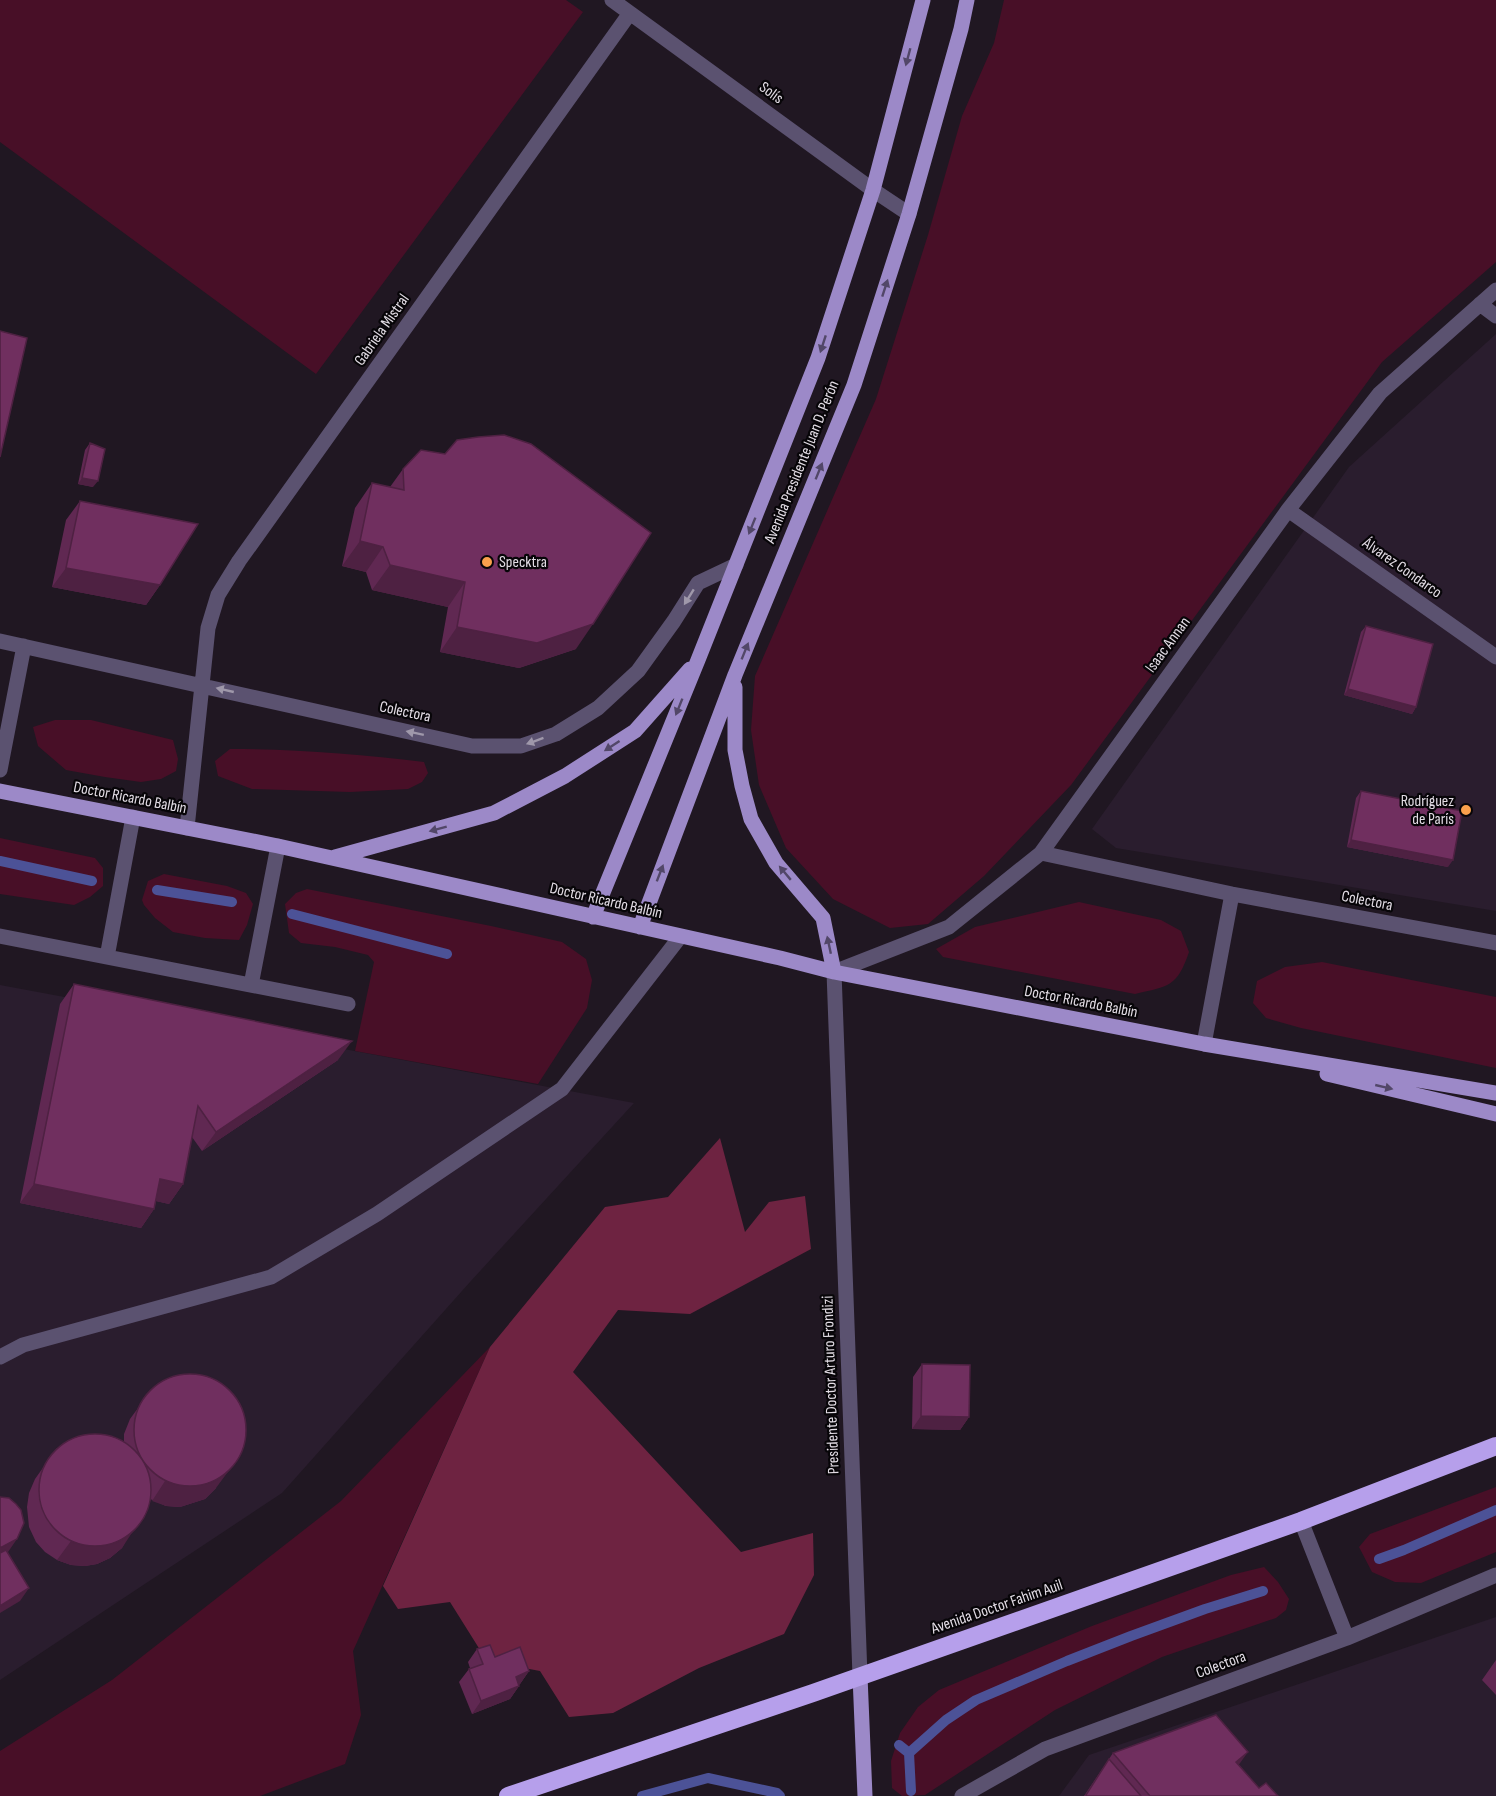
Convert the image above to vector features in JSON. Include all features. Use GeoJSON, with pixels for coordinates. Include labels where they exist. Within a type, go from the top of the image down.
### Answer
{"type":"FeatureCollection","features":[{"type":"Feature","properties":{"kind":"highway","name":"Avenida Doctor Fahim Auil"},"geometry":{"type":"LineString","coordinates":[[508,1796],[860,1676],[1301,1521],[1496,1446]]}},
{"type":"Feature","properties":{"kind":"main road","name":"Avenida Presidente Juan D. Perón"},"geometry":{"type":"LineString","coordinates":[[593,917],[818,358],[873,190],[923,0]]}},
{"type":"Feature","properties":{"kind":"main road","name":"Avenida Presidente Juan D. Perón"},"geometry":{"type":"LineString","coordinates":[[640,927],[735,675],[854,385],[909,214],[967,0]]}},
{"type":"Feature","properties":{"kind":"main road"},"geometry":{"type":"LineString","coordinates":[[333,858],[495,813],[565,776],[635,731],[698,660]]}},
{"type":"Feature","properties":{"kind":"main road"},"geometry":{"type":"LineString","coordinates":[[735,675],[735,750],[751,819],[776,863],[823,918],[834,972]]}},
{"type":"Feature","properties":{"kind":"main road","name":"Doctor Ricardo Balbín"},"geometry":{"type":"LineString","coordinates":[[0,791],[278,846],[834,972],[1204,1044],[1496,1093]]}},
{"type":"Feature","properties":{"kind":"main road","name":"Doctor Ricardo Balbín"},"geometry":{"type":"LineString","coordinates":[[1204,1044],[1496,1114]]}},
{"type":"Feature","properties":{"kind":"main road","name":"Presidente Doctor Arturo Frondizi"},"geometry":{"type":"LineString","coordinates":[[860,1676],[865,1796]]}},
{"type":"Feature","properties":{"kind":"street","name":"Solís"},"geometry":{"type":"LineString","coordinates":[[612,0],[909,214]]}},
{"type":"Feature","properties":{"kind":"street","name":"Gabriela Mistral"},"geometry":{"type":"LineString","coordinates":[[187,828],[208,628],[218,595],[630,13]]}},
{"type":"Feature","properties":{"kind":"street","name":"Isaac Annan"},"geometry":{"type":"LineString","coordinates":[[834,972],[949,927],[1041,853],[1288,510],[1380,393],[1496,290]]}},
{"type":"Feature","properties":{"kind":"street"},"geometry":{"type":"LineString","coordinates":[[1480,304],[1496,316]]}},
{"type":"Feature","properties":{"kind":"street","name":"Álvarez Condarco"},"geometry":{"type":"LineString","coordinates":[[1288,510],[1496,657]]}},
{"type":"Feature","properties":{"kind":"street","name":"Colectora"},"geometry":{"type":"LineString","coordinates":[[0,641],[472,746],[521,747],[556,734],[598,708],[639,671],[698,584],[736,565]]}},
{"type":"Feature","properties":{"kind":"street"},"geometry":{"type":"LineString","coordinates":[[0,770],[24,646]]}},
{"type":"Feature","properties":{"kind":"street"},"geometry":{"type":"LineString","coordinates":[[107,957],[133,817]]}},
{"type":"Feature","properties":{"kind":"street"},"geometry":{"type":"LineString","coordinates":[[250,985],[278,846]]}},
{"type":"Feature","properties":{"kind":"street","name":"Colectora"},"geometry":{"type":"LineString","coordinates":[[1041,853],[1232,894],[1496,943]]}},
{"type":"Feature","properties":{"kind":"street"},"geometry":{"type":"LineString","coordinates":[[1204,1044],[1232,894]]}},
{"type":"Feature","properties":{"kind":"street"},"geometry":{"type":"LineString","coordinates":[[0,936],[348,1004]]}},
{"type":"Feature","properties":{"kind":"street"},"geometry":{"type":"LineString","coordinates":[[0,1357],[23,1345],[272,1277],[377,1214],[562,1089],[680,937]]}},
{"type":"Feature","properties":{"kind":"street","name":"Presidente Doctor Arturo Frondizi"},"geometry":{"type":"LineString","coordinates":[[834,972],[860,1676]]}},
{"type":"Feature","properties":{"kind":"street"},"geometry":{"type":"LineString","coordinates":[[1301,1521],[1347,1638]]}},
{"type":"Feature","properties":{"kind":"street","name":"Colectora"},"geometry":{"type":"LineString","coordinates":[[964,1796],[1045,1749],[1347,1638],[1496,1575]]}},
{"type":"Feature","properties":{"kind":"shaded area"},"geometry":{"type":"Polygon","coordinates":[[[0,0],[566,0],[583,12],[316,374],[0,142],[0,0]]]}},
{"type":"Feature","properties":{"kind":"shaded area"},"geometry":{"type":"Polygon","coordinates":[[[1004,0],[1496,0],[1496,262],[1382,362],[1071,785],[984,876],[928,924],[890,928],[833,899],[786,848],[759,785],[751,730],[755,676],[876,399],[928,235],[962,116],[994,43],[1004,0]]]}},
{"type":"Feature","properties":{"kind":"shaded area"},"geometry":{"type":"Polygon","coordinates":[[[1496,334],[1496,911],[1116,848],[1092,829],[1349,467],[1496,334]]]}},
{"type":"Feature","properties":{"kind":"shaded area"},"geometry":{"type":"Polygon","coordinates":[[[55,720],[91,720],[173,740],[178,759],[176,771],[161,779],[141,782],[66,770],[38,746],[33,727],[55,720]]]}},
{"type":"Feature","properties":{"kind":"shaded area"},"geometry":{"type":"Polygon","coordinates":[[[230,749],[327,752],[424,762],[428,773],[422,782],[408,789],[350,792],[252,789],[218,776],[215,761],[230,749]]]}},
{"type":"Feature","properties":{"kind":"shaded area"},"geometry":{"type":"Polygon","coordinates":[[[0,838],[95,858],[103,868],[103,886],[90,897],[74,905],[0,894],[0,838]]]}},
{"type":"Feature","properties":{"kind":"shaded area"},"geometry":{"type":"Polygon","coordinates":[[[164,874],[227,886],[246,893],[253,904],[247,925],[239,940],[205,938],[173,932],[155,918],[142,900],[148,881],[164,874]]]}},
{"type":"Feature","properties":{"kind":"shaded area"},"geometry":{"type":"Polygon","coordinates":[[[307,889],[562,942],[586,959],[592,980],[587,1008],[538,1084],[355,1051],[374,962],[368,955],[335,947],[301,943],[289,933],[285,904],[296,893],[307,889]]]}},
{"type":"Feature","properties":{"kind":"shaded area"},"geometry":{"type":"Polygon","coordinates":[[[1079,902],[1161,920],[1181,931],[1189,952],[1176,979],[1156,989],[1135,994],[943,957],[936,949],[975,927],[1079,902]]]}},
{"type":"Feature","properties":{"kind":"shaded area"},"geometry":{"type":"Polygon","coordinates":[[[1322,962],[1496,997],[1496,1068],[1301,1028],[1266,1018],[1253,1003],[1257,981],[1285,967],[1322,962]]]}},
{"type":"Feature","properties":{"kind":"shaded area"},"geometry":{"type":"Polygon","coordinates":[[[0,985],[634,1103],[470,1282],[282,1493],[0,1680],[0,985]]]}},
{"type":"Feature","properties":{"kind":"shaded area"},"geometry":{"type":"Polygon","coordinates":[[[720,1138],[745,1232],[769,1202],[805,1196],[811,1249],[690,1314],[618,1310],[573,1372],[741,1552],[813,1533],[814,1575],[784,1634],[699,1668],[613,1713],[569,1717],[540,1671],[487,1661],[450,1602],[398,1609],[383,1586],[490,1347],[605,1207],[668,1197],[720,1138]]]}},
{"type":"Feature","properties":{"kind":"shaded area"},"geometry":{"type":"Polygon","coordinates":[[[490,1347],[353,1651],[361,1715],[345,1764],[260,1796],[0,1796],[0,1751],[112,1680],[341,1501],[490,1347]]]}},
{"type":"Feature","properties":{"kind":"shaded area"},"geometry":{"type":"Polygon","coordinates":[[[1496,1487],[1496,1552],[1421,1583],[1395,1582],[1372,1572],[1359,1547],[1370,1534],[1496,1487]]]}},
{"type":"Feature","properties":{"kind":"shaded area"},"geometry":{"type":"Polygon","coordinates":[[[1264,1567],[1289,1599],[1286,1610],[1276,1618],[1162,1657],[1055,1710],[925,1795],[902,1796],[892,1788],[891,1761],[900,1733],[918,1707],[939,1690],[1092,1626],[1231,1575],[1264,1567]]]}},
{"type":"Feature","properties":{"kind":"shaded area"},"geometry":{"type":"Polygon","coordinates":[[[1496,1617],[1496,1796],[1059,1796],[1089,1755],[1496,1617]]]}},
{"type":"Feature","properties":{"kind":"building"},"geometry":{"type":"Polygon","coordinates":[[[0,331],[27,338],[0,457],[0,331]]]}},
{"type":"Feature","properties":{"kind":"building","name":"Specktra"},"geometry":{"type":"Polygon","coordinates":[[[504,435],[531,444],[651,533],[593,624],[537,643],[457,627],[465,582],[390,565],[383,547],[360,541],[372,483],[404,490],[403,469],[421,450],[445,454],[457,440],[504,435]]]}},
{"type":"Feature","properties":{"kind":"building"},"geometry":{"type":"Polygon","coordinates":[[[90,443],[105,449],[98,481],[82,478],[90,443]]]}},
{"type":"Feature","properties":{"kind":"building"},"geometry":{"type":"Polygon","coordinates":[[[80,501],[198,524],[160,585],[66,568],[80,501]]]}},
{"type":"Feature","properties":{"kind":"building"},"geometry":{"type":"Polygon","coordinates":[[[1366,626],[1433,644],[1416,707],[1348,689],[1366,626]]]}},
{"type":"Feature","properties":{"kind":"building"},"geometry":{"type":"Polygon","coordinates":[[[1361,791],[1462,811],[1453,860],[1351,840],[1361,791]]]}},
{"type":"Feature","properties":{"kind":"building"},"geometry":{"type":"Polygon","coordinates":[[[74,984],[352,1041],[216,1132],[198,1106],[183,1184],[160,1179],[154,1209],[34,1184],[74,984]]]}},
{"type":"Feature","properties":{"kind":"building"},"geometry":{"type":"Polygon","coordinates":[[[922,1364],[970,1365],[969,1417],[921,1416],[922,1364]]]}},
{"type":"Feature","properties":{"kind":"building"},"geometry":{"type":"Polygon","coordinates":[[[190,1374],[211,1379],[229,1391],[241,1409],[246,1430],[241,1451],[229,1469],[211,1481],[190,1486],[169,1481],[151,1469],[139,1451],[134,1430],[139,1409],[151,1391],[169,1379],[190,1374]]]}},
{"type":"Feature","properties":{"kind":"building"},"geometry":{"type":"Polygon","coordinates":[[[95,1434],[116,1439],[134,1451],[146,1469],[151,1490],[146,1511],[134,1529],[116,1541],[95,1546],[74,1541],[56,1529],[44,1511],[39,1490],[44,1469],[56,1451],[74,1439],[95,1434]]]}},
{"type":"Feature","properties":{"kind":"building"},"geometry":{"type":"Polygon","coordinates":[[[0,1497],[9,1498],[16,1504],[21,1510],[24,1523],[17,1539],[2,1547],[0,1547],[0,1497]]]}},
{"type":"Feature","properties":{"kind":"building"},"geometry":{"type":"Polygon","coordinates":[[[6,1550],[29,1588],[0,1606],[0,1553],[6,1550]]]}},
{"type":"Feature","properties":{"kind":"building"},"geometry":{"type":"Polygon","coordinates":[[[490,1645],[495,1657],[520,1647],[529,1671],[516,1677],[519,1686],[481,1701],[469,1669],[483,1664],[477,1649],[490,1645]]]}},
{"type":"Feature","properties":{"kind":"building"},"geometry":{"type":"Polygon","coordinates":[[[1216,1715],[1248,1752],[1236,1762],[1259,1788],[1266,1783],[1278,1796],[1150,1796],[1113,1753],[1216,1715]]]}},
{"type":"Feature","properties":{"kind":"building"},"geometry":{"type":"Polygon","coordinates":[[[1109,1759],[1141,1796],[1086,1795],[1109,1759]]]}},
{"type":"Feature","properties":{"kind":"waterway"},"geometry":{"type":"LineString","coordinates":[[0,861],[92,881]]}},
{"type":"Feature","properties":{"kind":"waterway"},"geometry":{"type":"LineString","coordinates":[[157,890],[232,902]]}},
{"type":"Feature","properties":{"kind":"waterway"},"geometry":{"type":"LineString","coordinates":[[292,914],[447,954]]}},
{"type":"Feature","properties":{"kind":"waterway"},"geometry":{"type":"LineString","coordinates":[[1379,1559],[1496,1510]]}},
{"type":"Feature","properties":{"kind":"waterway"},"geometry":{"type":"LineString","coordinates":[[899,1745],[909,1753],[946,1720],[976,1700],[1067,1661],[1205,1609],[1263,1591]]}},
{"type":"Feature","properties":{"kind":"waterway"},"geometry":{"type":"LineString","coordinates":[[909,1753],[911,1791]]}},
{"type":"Feature","properties":{"kind":"waterway"},"geometry":{"type":"LineString","coordinates":[[642,1796],[708,1778],[777,1793],[780,1796]]}},
{"type":"Feature","properties":{"kind":"place","name":"Specktra"},"geometry":{"type":"Point","coordinates":[487,562]}},
{"type":"Feature","properties":{"kind":"place","name":"Rodríguez de París"},"geometry":{"type":"Point","coordinates":[1466,810]}}]}
